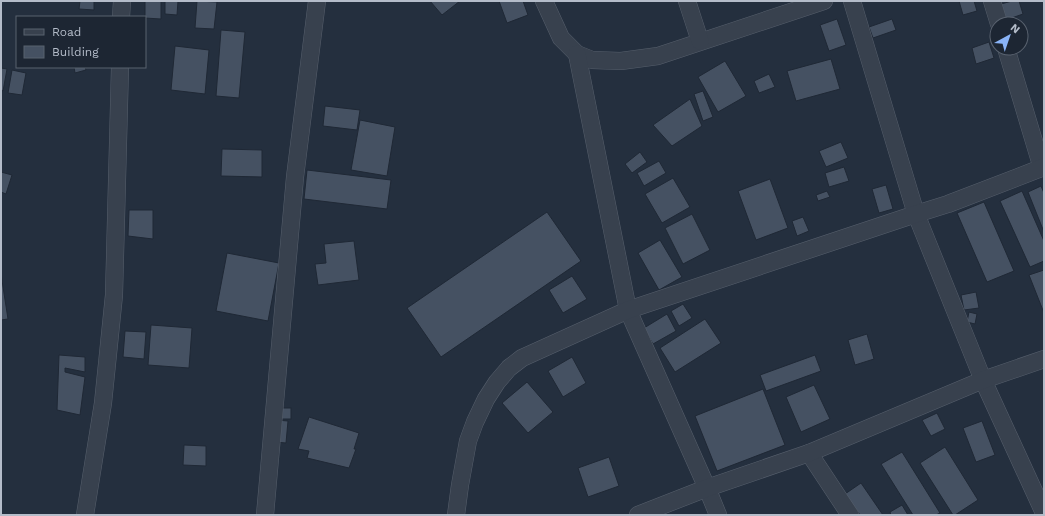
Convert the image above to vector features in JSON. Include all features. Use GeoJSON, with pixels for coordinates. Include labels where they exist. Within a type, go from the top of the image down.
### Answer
{"type":"FeatureCollection","features":[{"type":"Feature","properties":{"kind":"street"},"geometry":{"type":"LineString","coordinates":[[122,1],[122,16]]}},
{"type":"Feature","properties":{"kind":"street"},"geometry":{"type":"LineString","coordinates":[[264,515],[295,178],[317,1]]}},
{"type":"Feature","properties":{"kind":"street"},"geometry":{"type":"LineString","coordinates":[[544,1],[561,38],[577,54],[592,60],[621,61],[658,56],[824,1]]}},
{"type":"Feature","properties":{"kind":"street"},"geometry":{"type":"LineString","coordinates":[[687,1],[700,42]]}},
{"type":"Feature","properties":{"kind":"street"},"geometry":{"type":"LineString","coordinates":[[852,1],[916,214],[983,380],[1044,514]]}},
{"type":"Feature","properties":{"kind":"street"},"geometry":{"type":"LineString","coordinates":[[992,1],[997,16]]}},
{"type":"Feature","properties":{"kind":"street"},"geometry":{"type":"LineString","coordinates":[[577,54],[628,310],[718,515]]}},
{"type":"Feature","properties":{"kind":"street"},"geometry":{"type":"LineString","coordinates":[[456,515],[468,441],[475,422],[486,399],[497,382],[522,358],[628,310],[948,204],[1043,168],[1008,56]]}},
{"type":"Feature","properties":{"kind":"street"},"geometry":{"type":"LineString","coordinates":[[85,515],[103,403],[114,295],[120,68]]}},
{"type":"Feature","properties":{"kind":"street"},"geometry":{"type":"LineString","coordinates":[[638,515],[707,488],[809,453],[983,380],[1044,359]]}},
{"type":"Feature","properties":{"kind":"street"},"geometry":{"type":"LineString","coordinates":[[809,453],[850,515]]}},
{"type":"Feature","properties":{"kind":"building"},"geometry":{"type":"Polygon","coordinates":[[[80,1],[94,1],[94,10],[79,9],[80,1]]]}},
{"type":"Feature","properties":{"kind":"building"},"geometry":{"type":"Polygon","coordinates":[[[145,1],[161,1],[161,19],[146,18],[145,1]]]}},
{"type":"Feature","properties":{"kind":"building"},"geometry":{"type":"Polygon","coordinates":[[[165,1],[178,1],[177,15],[165,14],[165,1]]]}},
{"type":"Feature","properties":{"kind":"building"},"geometry":{"type":"Polygon","coordinates":[[[197,1],[217,2],[214,29],[195,28],[197,1]]]}},
{"type":"Feature","properties":{"kind":"building"},"geometry":{"type":"Polygon","coordinates":[[[430,1],[460,1],[442,15],[430,1]]]}},
{"type":"Feature","properties":{"kind":"building"},"geometry":{"type":"Polygon","coordinates":[[[499,1],[523,1],[528,15],[507,23],[499,1]]]}},
{"type":"Feature","properties":{"kind":"building"},"geometry":{"type":"Polygon","coordinates":[[[959,1],[974,1],[977,11],[963,15],[959,1]]]}},
{"type":"Feature","properties":{"kind":"building"},"geometry":{"type":"Polygon","coordinates":[[[1019,1],[1023,14],[1017,16],[1005,16],[1001,4],[1019,1]]]}},
{"type":"Feature","properties":{"kind":"building"},"geometry":{"type":"Polygon","coordinates":[[[837,19],[846,45],[829,51],[820,25],[837,19]]]}},
{"type":"Feature","properties":{"kind":"building"},"geometry":{"type":"Polygon","coordinates":[[[892,19],[896,30],[873,38],[869,27],[892,19]]]}},
{"type":"Feature","properties":{"kind":"building"},"geometry":{"type":"Polygon","coordinates":[[[221,30],[245,32],[239,98],[216,96],[221,30]]]}},
{"type":"Feature","properties":{"kind":"building"},"geometry":{"type":"Polygon","coordinates":[[[989,42],[989,56],[993,56],[994,58],[976,64],[972,48],[989,42]]]}},
{"type":"Feature","properties":{"kind":"building"},"geometry":{"type":"Polygon","coordinates":[[[175,46],[209,50],[205,94],[171,90],[175,46]]]}},
{"type":"Feature","properties":{"kind":"building"},"geometry":{"type":"Polygon","coordinates":[[[831,59],[840,89],[796,101],[787,71],[831,59]]]}},
{"type":"Feature","properties":{"kind":"building"},"geometry":{"type":"Polygon","coordinates":[[[725,61],[746,96],[718,112],[698,77],[725,61]]]}},
{"type":"Feature","properties":{"kind":"building"},"geometry":{"type":"Polygon","coordinates":[[[1,68],[7,69],[3,91],[1,90],[1,68]]]}},
{"type":"Feature","properties":{"kind":"building"},"geometry":{"type":"Polygon","coordinates":[[[74,68],[85,68],[86,70],[75,73],[74,68]]]}},
{"type":"Feature","properties":{"kind":"building"},"geometry":{"type":"Polygon","coordinates":[[[12,70],[26,73],[22,95],[8,93],[12,70]]]}},
{"type":"Feature","properties":{"kind":"building"},"geometry":{"type":"Polygon","coordinates":[[[769,74],[775,87],[759,93],[754,81],[769,74]]]}},
{"type":"Feature","properties":{"kind":"building"},"geometry":{"type":"Polygon","coordinates":[[[703,91],[713,117],[703,121],[694,94],[703,91]]]}},
{"type":"Feature","properties":{"kind":"building"},"geometry":{"type":"Polygon","coordinates":[[[690,99],[702,126],[672,146],[653,125],[690,99]]]}},
{"type":"Feature","properties":{"kind":"building"},"geometry":{"type":"Polygon","coordinates":[[[325,106],[360,110],[357,130],[323,126],[325,106]]]}},
{"type":"Feature","properties":{"kind":"building"},"geometry":{"type":"Polygon","coordinates":[[[360,120],[395,127],[387,176],[351,170],[360,120]]]}},
{"type":"Feature","properties":{"kind":"building"},"geometry":{"type":"Polygon","coordinates":[[[841,142],[848,158],[826,167],[819,151],[841,142]]]}},
{"type":"Feature","properties":{"kind":"building"},"geometry":{"type":"Polygon","coordinates":[[[222,149],[262,150],[262,177],[221,176],[222,149]]]}},
{"type":"Feature","properties":{"kind":"building"},"geometry":{"type":"Polygon","coordinates":[[[640,152],[647,162],[632,173],[625,164],[640,152]]]}},
{"type":"Feature","properties":{"kind":"building"},"geometry":{"type":"Polygon","coordinates":[[[659,161],[666,173],[644,186],[637,173],[659,161]]]}},
{"type":"Feature","properties":{"kind":"building"},"geometry":{"type":"Polygon","coordinates":[[[844,167],[849,181],[829,187],[825,173],[844,167]]]}},
{"type":"Feature","properties":{"kind":"building"},"geometry":{"type":"Polygon","coordinates":[[[307,170],[391,180],[387,209],[304,199],[307,170]]]}},
{"type":"Feature","properties":{"kind":"building"},"geometry":{"type":"Polygon","coordinates":[[[1,172],[12,175],[6,194],[1,192],[1,172]]]}},
{"type":"Feature","properties":{"kind":"building"},"geometry":{"type":"Polygon","coordinates":[[[673,178],[690,207],[662,223],[645,194],[673,178]]]}},
{"type":"Feature","properties":{"kind":"building"},"geometry":{"type":"Polygon","coordinates":[[[770,179],[788,228],[756,240],[738,191],[770,179]]]}},
{"type":"Feature","properties":{"kind":"building"},"geometry":{"type":"Polygon","coordinates":[[[886,185],[893,209],[879,213],[872,189],[886,185]]]}},
{"type":"Feature","properties":{"kind":"building"},"geometry":{"type":"Polygon","coordinates":[[[1041,186],[1044,193],[1044,232],[1028,192],[1041,186]]]}},
{"type":"Feature","properties":{"kind":"building"},"geometry":{"type":"Polygon","coordinates":[[[827,191],[830,197],[818,201],[816,195],[827,191]]]}},
{"type":"Feature","properties":{"kind":"building"},"geometry":{"type":"Polygon","coordinates":[[[1022,191],[1044,241],[1044,261],[1030,267],[1000,201],[1022,191]]]}},
{"type":"Feature","properties":{"kind":"building"},"geometry":{"type":"Polygon","coordinates":[[[984,202],[1014,271],[987,282],[957,213],[984,202]]]}},
{"type":"Feature","properties":{"kind":"building"},"geometry":{"type":"Polygon","coordinates":[[[129,210],[153,210],[153,239],[128,236],[129,210]]]}},
{"type":"Feature","properties":{"kind":"building"},"geometry":{"type":"Polygon","coordinates":[[[547,212],[581,261],[441,357],[407,308],[547,212]]]}},
{"type":"Feature","properties":{"kind":"building"},"geometry":{"type":"Polygon","coordinates":[[[692,214],[710,250],[683,264],[665,228],[692,214]]]}},
{"type":"Feature","properties":{"kind":"building"},"geometry":{"type":"Polygon","coordinates":[[[803,217],[809,231],[797,236],[792,221],[803,217]]]}},
{"type":"Feature","properties":{"kind":"building"},"geometry":{"type":"Polygon","coordinates":[[[660,240],[682,277],[659,290],[638,253],[660,240]]]}},
{"type":"Feature","properties":{"kind":"building"},"geometry":{"type":"Polygon","coordinates":[[[354,241],[359,280],[318,285],[315,264],[326,263],[324,244],[354,241]]]}},
{"type":"Feature","properties":{"kind":"building"},"geometry":{"type":"Polygon","coordinates":[[[227,253],[279,263],[268,321],[216,311],[227,253]]]}},
{"type":"Feature","properties":{"kind":"building"},"geometry":{"type":"Polygon","coordinates":[[[1044,270],[1044,313],[1029,275],[1044,270]]]}},
{"type":"Feature","properties":{"kind":"building"},"geometry":{"type":"Polygon","coordinates":[[[1,274],[8,319],[1,320],[1,274]]]}},
{"type":"Feature","properties":{"kind":"building"},"geometry":{"type":"Polygon","coordinates":[[[572,276],[587,299],[563,313],[549,290],[572,276]]]}},
{"type":"Feature","properties":{"kind":"building"},"geometry":{"type":"Polygon","coordinates":[[[976,292],[979,308],[964,310],[961,295],[976,292]]]}},
{"type":"Feature","properties":{"kind":"building"},"geometry":{"type":"Polygon","coordinates":[[[683,304],[692,318],[679,326],[671,311],[683,304]]]}},
{"type":"Feature","properties":{"kind":"building"},"geometry":{"type":"Polygon","coordinates":[[[969,312],[977,314],[975,324],[967,322],[969,312]]]}},
{"type":"Feature","properties":{"kind":"building"},"geometry":{"type":"Polygon","coordinates":[[[667,314],[676,331],[653,344],[644,328],[667,314]]]}},
{"type":"Feature","properties":{"kind":"building"},"geometry":{"type":"Polygon","coordinates":[[[705,319],[721,343],[675,372],[660,348],[705,319]]]}},
{"type":"Feature","properties":{"kind":"building"},"geometry":{"type":"Polygon","coordinates":[[[151,325],[192,328],[189,368],[148,365],[151,325]]]}},
{"type":"Feature","properties":{"kind":"building"},"geometry":{"type":"Polygon","coordinates":[[[125,331],[146,332],[144,359],[123,357],[125,331]]]}},
{"type":"Feature","properties":{"kind":"building"},"geometry":{"type":"Polygon","coordinates":[[[867,334],[874,359],[855,365],[848,340],[867,334]]]}},
{"type":"Feature","properties":{"kind":"building"},"geometry":{"type":"Polygon","coordinates":[[[59,355],[85,357],[85,372],[65,368],[65,372],[85,377],[80,415],[57,410],[59,355]]]}},
{"type":"Feature","properties":{"kind":"building"},"geometry":{"type":"Polygon","coordinates":[[[815,355],[821,371],[766,391],[760,375],[815,355]]]}},
{"type":"Feature","properties":{"kind":"building"},"geometry":{"type":"Polygon","coordinates":[[[572,357],[586,383],[563,397],[548,371],[572,357]]]}},
{"type":"Feature","properties":{"kind":"building"},"geometry":{"type":"Polygon","coordinates":[[[527,382],[553,412],[528,433],[502,403],[527,382]]]}},
{"type":"Feature","properties":{"kind":"building"},"geometry":{"type":"Polygon","coordinates":[[[814,385],[830,419],[801,432],[786,397],[814,385]]]}},
{"type":"Feature","properties":{"kind":"building"},"geometry":{"type":"Polygon","coordinates":[[[763,389],[785,445],[717,471],[695,416],[763,389]]]}},
{"type":"Feature","properties":{"kind":"building"},"geometry":{"type":"Polygon","coordinates":[[[279,408],[291,408],[291,419],[279,419],[279,408]]]}},
{"type":"Feature","properties":{"kind":"building"},"geometry":{"type":"Polygon","coordinates":[[[937,413],[945,429],[931,436],[922,420],[937,413]]]}},
{"type":"Feature","properties":{"kind":"building"},"geometry":{"type":"Polygon","coordinates":[[[309,417],[359,433],[354,449],[356,449],[349,468],[307,458],[309,451],[298,449],[309,417]]]}},
{"type":"Feature","properties":{"kind":"building"},"geometry":{"type":"Polygon","coordinates":[[[276,420],[288,421],[286,443],[275,442],[276,420]]]}},
{"type":"Feature","properties":{"kind":"building"},"geometry":{"type":"Polygon","coordinates":[[[982,421],[995,455],[976,462],[963,428],[982,421]]]}},
{"type":"Feature","properties":{"kind":"building"},"geometry":{"type":"Polygon","coordinates":[[[184,445],[206,446],[206,466],[183,465],[184,445]]]}},
{"type":"Feature","properties":{"kind":"building"},"geometry":{"type":"Polygon","coordinates":[[[945,447],[978,500],[955,515],[953,515],[920,463],[945,447]]]}},
{"type":"Feature","properties":{"kind":"building"},"geometry":{"type":"Polygon","coordinates":[[[902,452],[940,513],[936,515],[913,515],[881,464],[902,452]]]}},
{"type":"Feature","properties":{"kind":"building"},"geometry":{"type":"Polygon","coordinates":[[[609,457],[619,486],[588,497],[578,468],[609,457]]]}},
{"type":"Feature","properties":{"kind":"building"},"geometry":{"type":"Polygon","coordinates":[[[861,483],[883,515],[860,515],[845,494],[861,483]]]}},
{"type":"Feature","properties":{"kind":"building"},"geometry":{"type":"Polygon","coordinates":[[[902,505],[908,515],[891,515],[890,512],[902,505]]]}}]}
